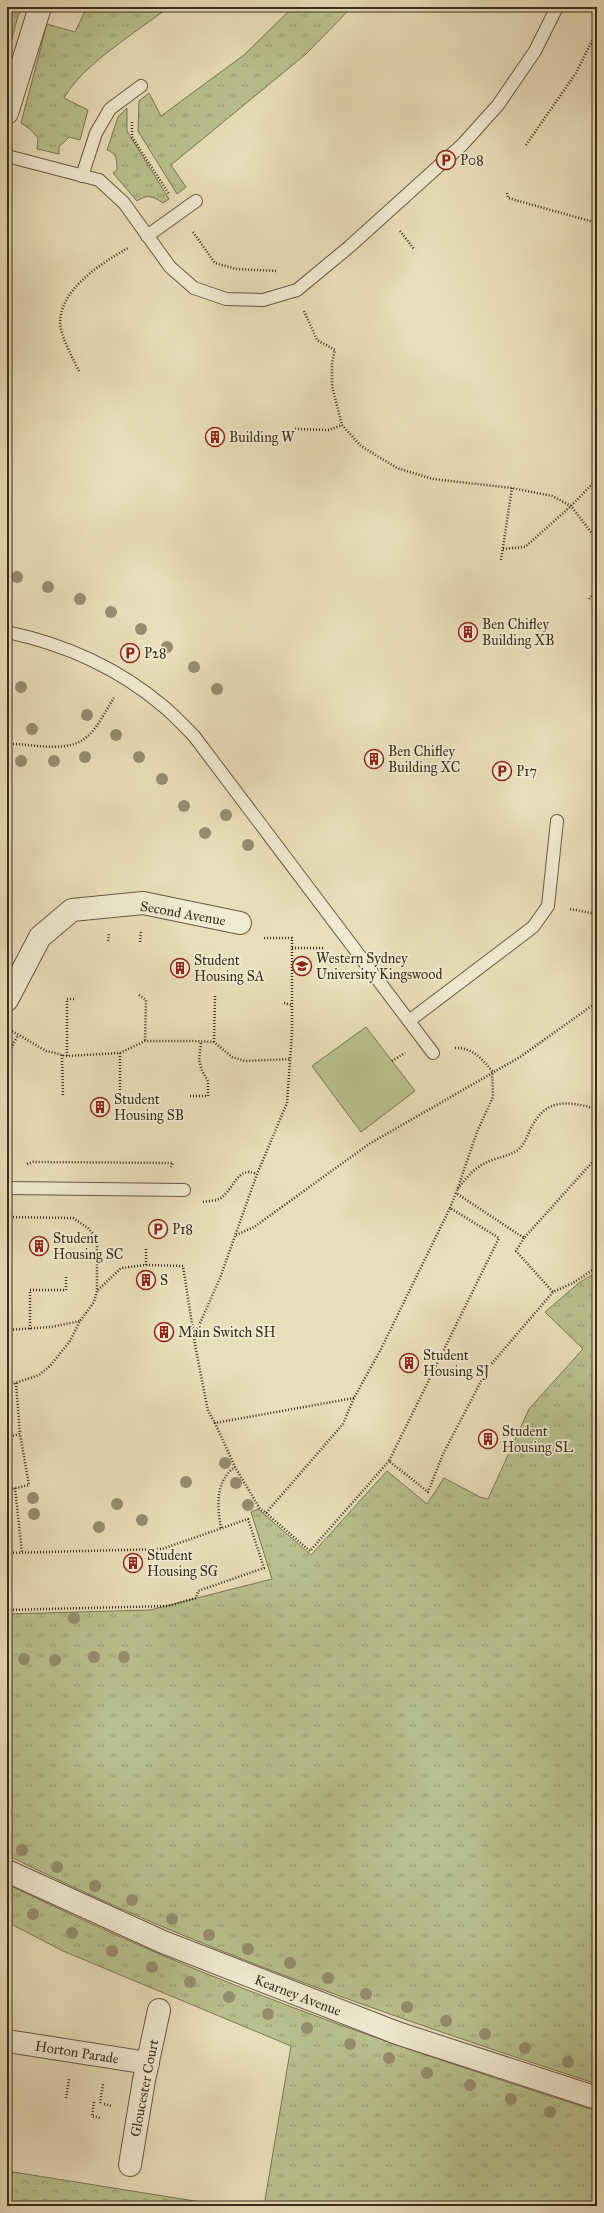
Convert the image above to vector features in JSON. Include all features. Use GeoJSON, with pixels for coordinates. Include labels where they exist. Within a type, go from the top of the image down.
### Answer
{"type":"FeatureCollection","features":[{"type":"Feature","properties":{"kind":"street"},"geometry":{"type":"LineString","coordinates":[[7,113],[40,7]]}},
{"type":"Feature","properties":{"kind":"street","name":"Second Avenue"},"geometry":{"type":"LineString","coordinates":[[7,1000],[40,937],[72,910],[143,903],[240,924]]}},
{"type":"Feature","properties":{"kind":"street","name":"Kearney Avenue"},"geometry":{"type":"LineString","coordinates":[[7,1871],[163,1942],[390,2031],[597,2098]]}},
{"type":"Feature","properties":{"kind":"street","name":"Gloucester Court"},"geometry":{"type":"LineString","coordinates":[[130,2165],[159,2010]]}},
{"type":"Feature","properties":{"kind":"street","name":"Horton Parade"},"geometry":{"type":"LineString","coordinates":[[7,2041],[148,2063]]}},
{"type":"Feature","properties":{"kind":"lane"},"geometry":{"type":"LineString","coordinates":[[7,156],[98,180],[124,204],[170,267],[194,288],[226,299],[263,300],[297,290],[349,247],[462,145],[498,104],[535,51],[557,7]]}},
{"type":"Feature","properties":{"kind":"lane"},"geometry":{"type":"LineString","coordinates":[[82,176],[96,134],[110,109],[141,86]]}},
{"type":"Feature","properties":{"kind":"lane"},"geometry":{"type":"LineString","coordinates":[[147,236],[196,201]]}},
{"type":"Feature","properties":{"kind":"lane"},"geometry":{"type":"LineString","coordinates":[[7,632],[37,638],[77,653],[126,680],[163,706],[194,736],[434,1053]]}},
{"type":"Feature","properties":{"kind":"lane"},"geometry":{"type":"LineString","coordinates":[[409,1021],[533,927],[548,906],[557,821]]}},
{"type":"Feature","properties":{"kind":"lane"},"geometry":{"type":"LineString","coordinates":[[7,1188],[184,1190]]}},
{"type":"Feature","properties":{"kind":"path"},"geometry":{"type":"LineString","coordinates":[[526,145],[576,74],[597,31]]}},
{"type":"Feature","properties":{"kind":"path"},"geometry":{"type":"LineString","coordinates":[[132,132],[132,137],[216,264],[236,269],[280,271]]}},
{"type":"Feature","properties":{"kind":"path"},"geometry":{"type":"LineString","coordinates":[[507,193],[508,198],[597,223]]}},
{"type":"Feature","properties":{"kind":"path"},"geometry":{"type":"LineString","coordinates":[[79,371],[68,348],[60,322],[66,302],[77,284],[90,273],[147,236]]}},
{"type":"Feature","properties":{"kind":"path"},"geometry":{"type":"LineString","coordinates":[[301,306],[317,340],[335,350],[332,364],[332,386],[342,424],[361,446],[397,468],[434,479],[512,488],[552,496],[572,506],[597,540]]}},
{"type":"Feature","properties":{"kind":"path"},"geometry":{"type":"LineString","coordinates":[[295,429],[329,430],[342,424]]}},
{"type":"Feature","properties":{"kind":"path"},"geometry":{"type":"LineString","coordinates":[[503,549],[525,547],[572,506],[597,479]]}},
{"type":"Feature","properties":{"kind":"path"},"geometry":{"type":"LineString","coordinates":[[501,560],[512,488]]}},
{"type":"Feature","properties":{"kind":"path"},"geometry":{"type":"LineString","coordinates":[[589,599],[597,590]]}},
{"type":"Feature","properties":{"kind":"path"},"geometry":{"type":"LineString","coordinates":[[7,744],[49,747],[80,742],[89,736],[126,680]]}},
{"type":"Feature","properties":{"kind":"path"},"geometry":{"type":"LineString","coordinates":[[194,1337],[220,1278],[257,1174],[287,1103],[291,1059],[292,938],[257,938],[240,924]]}},
{"type":"Feature","properties":{"kind":"path"},"geometry":{"type":"LineString","coordinates":[[139,994],[146,1000],[145,1041]]}},
{"type":"Feature","properties":{"kind":"path"},"geometry":{"type":"LineString","coordinates":[[214,1042],[215,996]]}},
{"type":"Feature","properties":{"kind":"path"},"geometry":{"type":"LineString","coordinates":[[67,1056],[67,999],[76,999]]}},
{"type":"Feature","properties":{"kind":"path"},"geometry":{"type":"LineString","coordinates":[[236,1235],[254,1227],[351,1156],[392,1129],[492,1071],[520,1057],[597,1002]]}},
{"type":"Feature","properties":{"kind":"path"},"geometry":{"type":"LineString","coordinates":[[284,1003],[292,1005]]}},
{"type":"Feature","properties":{"kind":"path"},"geometry":{"type":"LineString","coordinates":[[7,1028],[46,1051],[67,1056],[120,1053],[145,1041],[214,1042],[232,1057],[245,1061],[291,1059]]}},
{"type":"Feature","properties":{"kind":"path"},"geometry":{"type":"LineString","coordinates":[[7,1056],[18,1034]]}},
{"type":"Feature","properties":{"kind":"path"},"geometry":{"type":"LineString","coordinates":[[190,1096],[208,1096],[208,1081],[202,1071],[199,1060],[200,1042]]}},
{"type":"Feature","properties":{"kind":"path"},"geometry":{"type":"LineString","coordinates":[[266,1513],[343,1424],[354,1398],[384,1343],[450,1208],[477,1132],[493,1097],[492,1071],[479,1056],[463,1048],[443,1048],[434,1053]]}},
{"type":"Feature","properties":{"kind":"path"},"geometry":{"type":"LineString","coordinates":[[120,1053],[120,1098]]}},
{"type":"Feature","properties":{"kind":"path"},"geometry":{"type":"LineString","coordinates":[[62,1055],[63,1097]]}},
{"type":"Feature","properties":{"kind":"path"},"geometry":{"type":"LineString","coordinates":[[456,1193],[465,1179],[477,1167],[493,1159],[510,1155],[522,1147],[534,1122],[542,1111],[552,1105],[567,1102],[597,1109]]}},
{"type":"Feature","properties":{"kind":"path"},"geometry":{"type":"LineString","coordinates":[[553,1292],[516,1251],[524,1238],[597,1157]]}},
{"type":"Feature","properties":{"kind":"path"},"geometry":{"type":"LineString","coordinates":[[184,1190],[183,1203],[216,1200],[230,1190],[239,1174],[251,1171],[257,1174]]}},
{"type":"Feature","properties":{"kind":"path"},"geometry":{"type":"LineString","coordinates":[[456,1193],[524,1238]]}},
{"type":"Feature","properties":{"kind":"path"},"geometry":{"type":"LineString","coordinates":[[97,1291],[121,1268],[146,1265],[183,1266],[194,1337],[208,1411],[235,1467],[260,1509],[310,1551],[389,1461],[499,1238],[450,1208]]}},
{"type":"Feature","properties":{"kind":"path"},"geometry":{"type":"LineString","coordinates":[[7,1217],[73,1218],[88,1228],[94,1235],[97,1244],[97,1291],[94,1302],[80,1321],[70,1341],[50,1366],[39,1375],[7,1386]]}},
{"type":"Feature","properties":{"kind":"path"},"geometry":{"type":"LineString","coordinates":[[146,1249],[146,1265]]}},
{"type":"Feature","properties":{"kind":"path"},"geometry":{"type":"LineString","coordinates":[[389,1461],[428,1492],[443,1454],[488,1368],[553,1292],[573,1283],[597,1267]]}},
{"type":"Feature","properties":{"kind":"path"},"geometry":{"type":"LineString","coordinates":[[30,1329],[30,1290],[66,1290],[66,1277]]}},
{"type":"Feature","properties":{"kind":"path"},"geometry":{"type":"LineString","coordinates":[[7,1330],[51,1327],[80,1321]]}},
{"type":"Feature","properties":{"kind":"path"},"geometry":{"type":"LineString","coordinates":[[7,1490],[29,1485],[20,1434],[16,1383]]}},
{"type":"Feature","properties":{"kind":"path"},"geometry":{"type":"LineString","coordinates":[[215,1423],[354,1398]]}},
{"type":"Feature","properties":{"kind":"path"},"geometry":{"type":"LineString","coordinates":[[7,1437],[20,1434]]}},
{"type":"Feature","properties":{"kind":"path"},"geometry":{"type":"LineString","coordinates":[[221,1528],[218,1514],[218,1493],[225,1477],[235,1467]]}},
{"type":"Feature","properties":{"kind":"path"},"geometry":{"type":"LineString","coordinates":[[16,1488],[22,1553]]}},
{"type":"Feature","properties":{"kind":"path"},"geometry":{"type":"LineString","coordinates":[[7,1553],[162,1549],[248,1519],[264,1568],[198,1591],[196,1598],[168,1606],[7,1610]]}},
{"type":"Feature","properties":{"kind":"path"},"geometry":{"type":"LineString","coordinates":[[100,2103],[103,2083]]}},
{"type":"Feature","properties":{"kind":"path"},"geometry":{"type":"LineString","coordinates":[[94,2102],[92,2116],[100,2118]]}},
{"type":"Feature","properties":{"kind":"path"},"geometry":{"type":"LineString","coordinates":[[104,2104],[114,2106]]}},
{"type":"Feature","properties":{"kind":"green space"},"geometry":{"type":"Polygon","coordinates":[[[7,7],[23,7],[18,16],[7,56],[7,7]]]}},
{"type":"Feature","properties":{"kind":"green space"},"geometry":{"type":"Polygon","coordinates":[[[87,7],[169,7],[97,61],[72,86],[64,98],[88,110],[80,140],[69,137],[59,147],[59,154],[37,149],[38,138],[30,129],[21,123],[47,24],[75,32],[87,7]]]}},
{"type":"Feature","properties":{"kind":"green space"},"geometry":{"type":"Polygon","coordinates":[[[293,7],[352,7],[306,54],[171,165],[186,187],[177,194],[138,131],[139,101],[149,93],[161,116],[244,55],[293,7]]]}},
{"type":"Feature","properties":{"kind":"green space"},"geometry":{"type":"Polygon","coordinates":[[[127,108],[127,131],[169,199],[163,203],[150,197],[144,197],[137,201],[113,173],[117,170],[115,155],[107,150],[118,117],[127,108]]]}},
{"type":"Feature","properties":{"kind":"green space"},"geometry":{"type":"Polygon","coordinates":[[[366,1027],[415,1091],[361,1132],[312,1066],[366,1027]]]}},
{"type":"Feature","properties":{"kind":"green space"},"geometry":{"type":"Polygon","coordinates":[[[597,1272],[597,2084],[372,2008],[224,1952],[151,1922],[7,1855],[7,1614],[150,1610],[272,1579],[251,1512],[258,1509],[311,1555],[387,1471],[427,1504],[444,1478],[480,1497],[488,1499],[529,1409],[583,1349],[545,1312],[580,1282],[597,1272]]]}},
{"type":"Feature","properties":{"kind":"green space"},"geometry":{"type":"Polygon","coordinates":[[[7,1884],[124,1939],[244,1989],[394,2044],[597,2111],[597,2206],[264,2206],[291,2046],[63,1951],[7,1922],[7,1884]]]}},
{"type":"Feature","properties":{"kind":"green space"},"geometry":{"type":"Polygon","coordinates":[[[7,2171],[226,2206],[7,2206],[7,2171]]]}},
{"type":"Feature","properties":{"kind":"place","name":"P08"},"geometry":{"type":"Point","coordinates":[446,160]}},
{"type":"Feature","properties":{"kind":"place","name":"Building W"},"geometry":{"type":"Point","coordinates":[215,437]}},
{"type":"Feature","properties":{"kind":"place","name":"Ben Chifley Building XB"},"geometry":{"type":"Point","coordinates":[468,632]}},
{"type":"Feature","properties":{"kind":"place","name":"P28"},"geometry":{"type":"Point","coordinates":[130,653]}},
{"type":"Feature","properties":{"kind":"place","name":"Ben Chifley Building XC"},"geometry":{"type":"Point","coordinates":[374,759]}},
{"type":"Feature","properties":{"kind":"place","name":"P17"},"geometry":{"type":"Point","coordinates":[502,771]}},
{"type":"Feature","properties":{"kind":"place","name":"Western Sydney University Kingswood"},"geometry":{"type":"Point","coordinates":[302,966]}},
{"type":"Feature","properties":{"kind":"place","name":"Student Housing SA"},"geometry":{"type":"Point","coordinates":[180,968]}},
{"type":"Feature","properties":{"kind":"place","name":"Student Housing SB"},"geometry":{"type":"Point","coordinates":[100,1107]}},
{"type":"Feature","properties":{"kind":"place","name":"P18"},"geometry":{"type":"Point","coordinates":[158,1229]}},
{"type":"Feature","properties":{"kind":"place","name":"Student Housing SC"},"geometry":{"type":"Point","coordinates":[39,1246]}},
{"type":"Feature","properties":{"kind":"place","name":"S"},"geometry":{"type":"Point","coordinates":[146,1280]}},
{"type":"Feature","properties":{"kind":"place","name":"Main Switch SH"},"geometry":{"type":"Point","coordinates":[164,1332]}},
{"type":"Feature","properties":{"kind":"place","name":"Student Housing SJ"},"geometry":{"type":"Point","coordinates":[409,1363]}},
{"type":"Feature","properties":{"kind":"place","name":"Student Housing SL"},"geometry":{"type":"Point","coordinates":[488,1439]}},
{"type":"Feature","properties":{"kind":"place","name":"Student Housing SG"},"geometry":{"type":"Point","coordinates":[133,1563]}}]}
